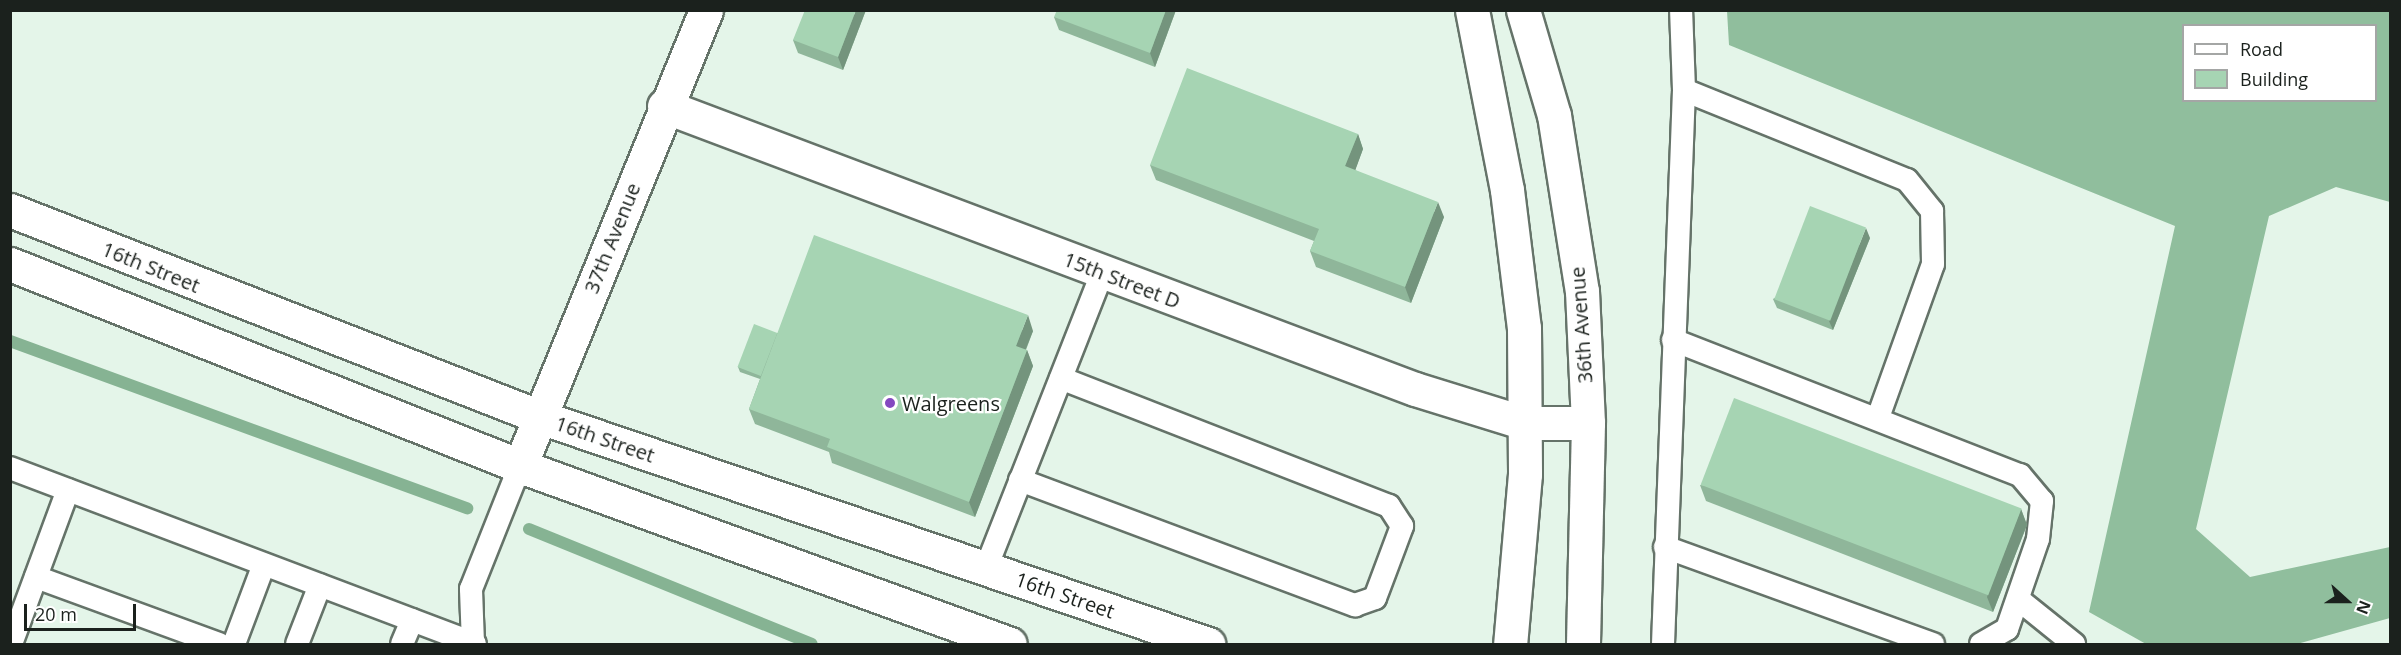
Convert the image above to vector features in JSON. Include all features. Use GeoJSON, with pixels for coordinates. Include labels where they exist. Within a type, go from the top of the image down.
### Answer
{"type":"FeatureCollection","features":[{"type":"Feature","properties":{"kind":"street","name":"37th Avenue"},"geometry":{"type":"LineString","coordinates":[[520,466],[664,106],[706,10]]}},
{"type":"Feature","properties":{"kind":"street"},"geometry":{"type":"LineString","coordinates":[[1472,10],[1487,76],[1516,258],[1527,378],[1525,474],[1510,645]]}},
{"type":"Feature","properties":{"kind":"street","name":"36th Avenue"},"geometry":{"type":"LineString","coordinates":[[1523,10],[1554,115],[1580,279],[1588,423],[1587,635]]}},
{"type":"Feature","properties":{"kind":"street","name":"15th Street D"},"geometry":{"type":"LineString","coordinates":[[664,106],[1102,273],[1415,389],[1525,423],[1588,423]]}},
{"type":"Feature","properties":{"kind":"street","name":"16th Street"},"geometry":{"type":"LineString","coordinates":[[10,210],[540,417],[1208,645]]}},
{"type":"Feature","properties":{"kind":"street"},"geometry":{"type":"LineString","coordinates":[[10,264],[520,466],[1010,645]]}},
{"type":"Feature","properties":{"kind":"lane"},"geometry":{"type":"LineString","coordinates":[[1663,645],[1684,90],[1681,10]]}},
{"type":"Feature","properties":{"kind":"lane"},"geometry":{"type":"LineString","coordinates":[[1684,90],[1907,180],[1932,211],[1933,264],[1878,418]]}},
{"type":"Feature","properties":{"kind":"lane"},"geometry":{"type":"LineString","coordinates":[[986,568],[1102,273]]}},
{"type":"Feature","properties":{"kind":"lane"},"geometry":{"type":"LineString","coordinates":[[1673,340],[2020,475],[2042,501],[2038,539],[2007,629],[1981,645]]}},
{"type":"Feature","properties":{"kind":"lane"},"geometry":{"type":"LineString","coordinates":[[1020,480],[1355,605],[1375,598],[1402,526],[1389,507],[1060,378]]}},
{"type":"Feature","properties":{"kind":"lane"},"geometry":{"type":"LineString","coordinates":[[10,468],[474,644],[471,589],[520,466]]}},
{"type":"Feature","properties":{"kind":"lane"},"geometry":{"type":"LineString","coordinates":[[11,645],[68,489]]}},
{"type":"Feature","properties":{"kind":"lane"},"geometry":{"type":"LineString","coordinates":[[1665,547],[1933,645]]}},
{"type":"Feature","properties":{"kind":"lane"},"geometry":{"type":"LineString","coordinates":[[234,645],[264,564]]}},
{"type":"Feature","properties":{"kind":"lane"},"geometry":{"type":"LineString","coordinates":[[36,577],[219,645]]}},
{"type":"Feature","properties":{"kind":"lane"},"geometry":{"type":"LineString","coordinates":[[297,645],[320,585]]}},
{"type":"Feature","properties":{"kind":"lane"},"geometry":{"type":"LineString","coordinates":[[2018,599],[2074,645]]}},
{"type":"Feature","properties":{"kind":"lane"},"geometry":{"type":"LineString","coordinates":[[402,645],[412,620]]}},
{"type":"Feature","properties":{"kind":"green space"},"geometry":{"type":"Polygon","coordinates":[[[1727,11],[2390,11],[2390,202],[2336,187],[2269,216],[2196,529],[2250,577],[2390,547],[2390,618],[2297,644],[2146,644],[2089,612],[2175,226],[1729,45],[1727,11]]]}},
{"type":"Feature","properties":{"kind":"building"},"geometry":{"type":"Polygon","coordinates":[[[805,10],[856,10],[838,57],[793,40],[805,10]]]}},
{"type":"Feature","properties":{"kind":"building"},"geometry":{"type":"Polygon","coordinates":[[[1057,10],[1166,10],[1150,53],[1054,17],[1057,10]]]}},
{"type":"Feature","properties":{"kind":"building"},"geometry":{"type":"Polygon","coordinates":[[[1187,68],[1358,134],[1345,166],[1438,202],[1405,287],[1310,251],[1319,229],[1150,165],[1187,68]]]}},
{"type":"Feature","properties":{"kind":"building"},"geometry":{"type":"Polygon","coordinates":[[[1810,206],[1866,228],[1830,321],[1774,299],[1810,206]]]}},
{"type":"Feature","properties":{"kind":"building","name":"Walgreens"},"geometry":{"type":"Polygon","coordinates":[[[814,235],[1028,315],[1016,346],[1027,350],[969,502],[827,447],[830,439],[749,409],[814,235]]]}},
{"type":"Feature","properties":{"kind":"building"},"geometry":{"type":"Polygon","coordinates":[[[754,324],[777,333],[761,376],[738,367],[754,324]]]}},
{"type":"Feature","properties":{"kind":"building"},"geometry":{"type":"Polygon","coordinates":[[[1734,398],[2022,508],[1988,595],[1701,485],[1734,398]]]}},
{"type":"Feature","properties":{"kind":"waterway"},"geometry":{"type":"LineString","coordinates":[[10,341],[467,508]]}},
{"type":"Feature","properties":{"kind":"waterway"},"geometry":{"type":"LineString","coordinates":[[529,529],[812,644]]}},
{"type":"Feature","properties":{"kind":"place","name":"Walgreens"},"geometry":{"type":"Point","coordinates":[890,403]}}]}
